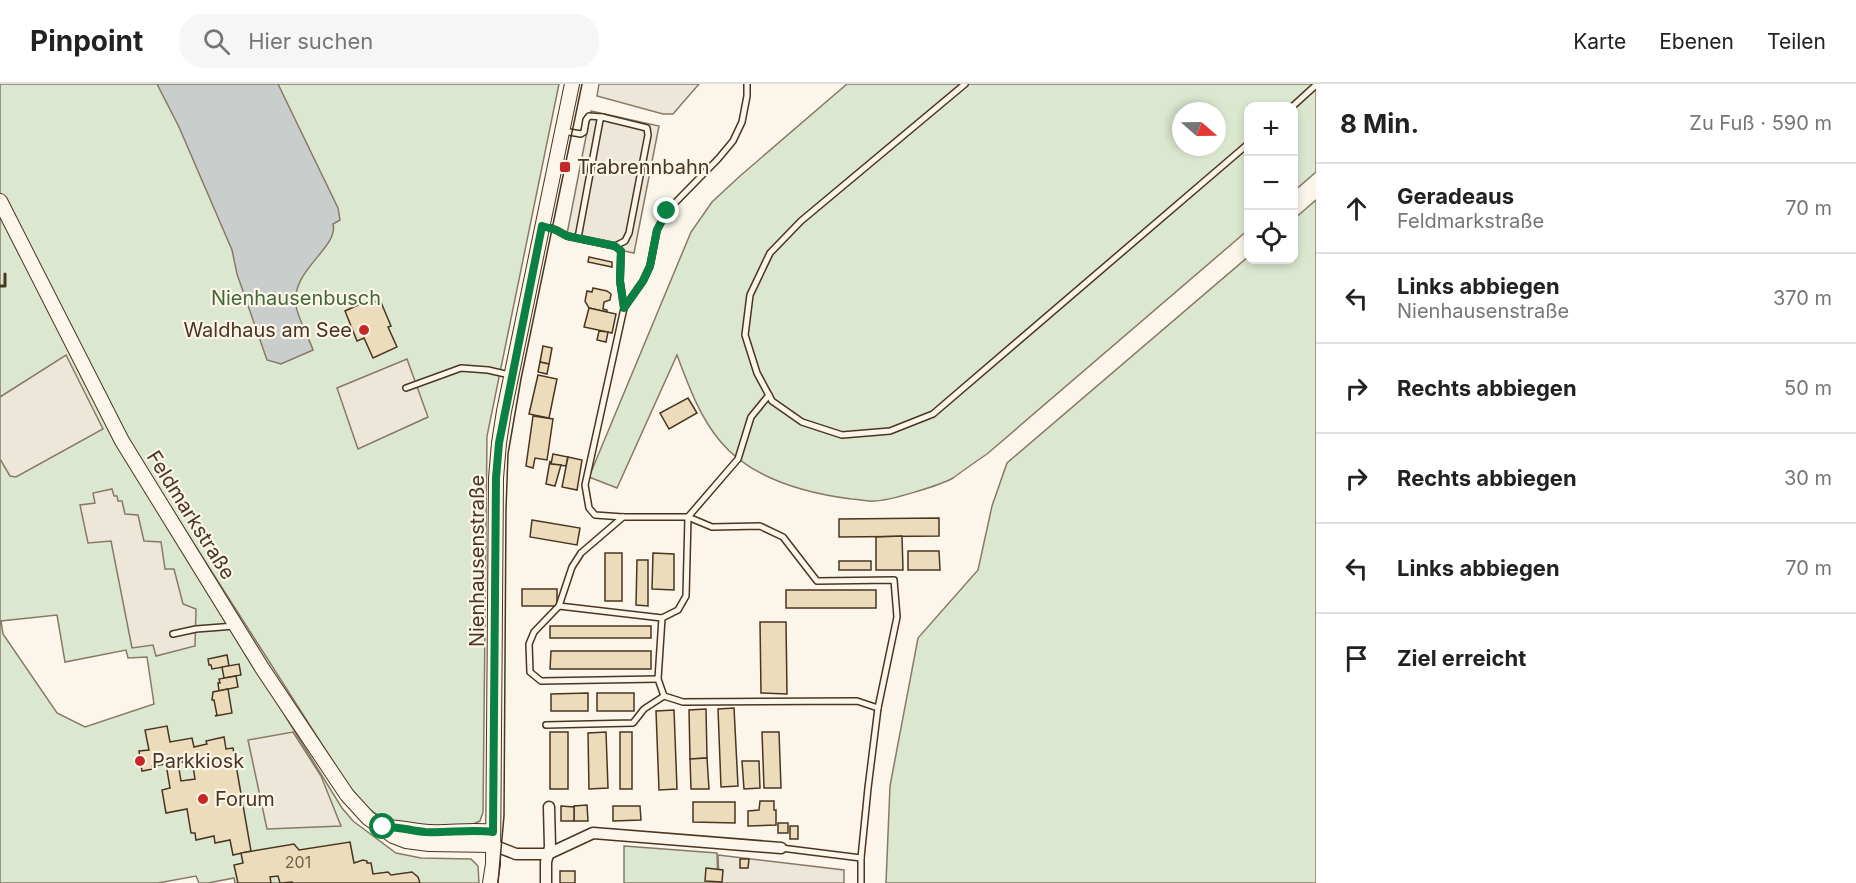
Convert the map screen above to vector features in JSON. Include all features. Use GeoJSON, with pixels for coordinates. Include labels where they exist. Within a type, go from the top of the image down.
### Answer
{"type":"FeatureCollection","features":[{"type":"Feature","properties":{"kind":"street","name":"Nienhausenstraße"},"geometry":{"type":"LineString","coordinates":[[493,838],[496,478],[499,443],[572,84]]}},
{"type":"Feature","properties":{"kind":"street","name":"Feldmarkstraße"},"geometry":{"type":"LineString","coordinates":[[0,201],[122,441],[262,668],[347,795],[368,818],[383,827],[394,826],[419,832],[480,830],[493,838]]}},
{"type":"Feature","properties":{"kind":"street"},"geometry":{"type":"LineString","coordinates":[[546,883],[550,847],[549,807]]}},
{"type":"Feature","properties":{"kind":"street"},"geometry":{"type":"LineString","coordinates":[[493,838],[516,854],[548,854],[593,833],[781,848]]}},
{"type":"Feature","properties":{"kind":"street"},"geometry":{"type":"LineString","coordinates":[[490,883],[493,838]]}},
{"type":"Feature","properties":{"kind":"street"},"geometry":{"type":"LineString","coordinates":[[493,864],[499,873],[501,883]]}},
{"type":"Feature","properties":{"kind":"lane"},"geometry":{"type":"LineString","coordinates":[[624,308],[647,273],[657,230],[667,211],[733,141],[742,122],[747,84]]}},
{"type":"Feature","properties":{"kind":"lane"},"geometry":{"type":"LineString","coordinates":[[965,84],[801,220],[770,253],[750,295],[745,335],[757,373],[772,401],[802,422],[842,435],[891,432],[933,414],[1244,147]]}},
{"type":"Feature","properties":{"kind":"lane"},"geometry":{"type":"LineString","coordinates":[[1297,102],[1316,85]]}},
{"type":"Feature","properties":{"kind":"lane"},"geometry":{"type":"LineString","coordinates":[[562,131],[581,134],[584,132],[589,116],[647,128],[648,135],[629,233],[625,241],[615,246]]}},
{"type":"Feature","properties":{"kind":"lane"},"geometry":{"type":"LineString","coordinates":[[578,238],[602,117]]}},
{"type":"Feature","properties":{"kind":"lane"},"geometry":{"type":"LineString","coordinates":[[542,226],[567,236],[615,246],[621,251],[620,281],[624,308],[585,485],[589,508],[595,515],[688,517],[712,526],[760,526],[783,537],[817,581],[894,580],[897,617],[878,708],[861,858],[861,883]]}},
{"type":"Feature","properties":{"kind":"lane"},"geometry":{"type":"LineString","coordinates":[[406,388],[461,369],[488,370],[511,375]]}},
{"type":"Feature","properties":{"kind":"lane"},"geometry":{"type":"LineString","coordinates":[[559,606],[662,618],[678,609],[686,596],[688,517],[738,459],[751,417],[769,395]]}},
{"type":"Feature","properties":{"kind":"lane"},"geometry":{"type":"LineString","coordinates":[[623,517],[581,553],[572,567],[559,606],[534,632],[529,644],[530,672],[541,681],[658,679]]}},
{"type":"Feature","properties":{"kind":"lane"},"geometry":{"type":"LineString","coordinates":[[662,618],[658,679],[664,696]]}},
{"type":"Feature","properties":{"kind":"lane"},"geometry":{"type":"LineString","coordinates":[[173,634],[236,625]]}},
{"type":"Feature","properties":{"kind":"lane"},"geometry":{"type":"LineString","coordinates":[[546,725],[633,723],[644,708],[664,696],[683,702],[857,701],[878,708]]}},
{"type":"Feature","properties":{"kind":"lane"},"geometry":{"type":"LineString","coordinates":[[781,848],[861,858]]}},
{"type":"Feature","properties":{"kind":"green space","name":"Nienhausenbusch"},"geometry":{"type":"Polygon","coordinates":[[[0,84],[559,84],[487,436],[483,812],[480,821],[460,827],[426,827],[393,822],[374,813],[355,796],[131,445],[0,199],[0,84]]]}},
{"type":"Feature","properties":{"kind":"green space"},"geometry":{"type":"Polygon","coordinates":[[[847,84],[1316,84],[1316,172],[1298,188],[1298,102],[1244,102],[1244,233],[987,454],[947,481],[881,500],[865,501],[815,493],[780,482],[747,465],[720,441],[706,421],[677,355],[617,488],[589,477],[691,232],[712,202],[847,84]]]}},
{"type":"Feature","properties":{"kind":"green space"},"geometry":{"type":"Polygon","coordinates":[[[1316,200],[1316,883],[886,883],[890,786],[918,638],[978,570],[992,506],[1007,463],[1244,260],[1244,264],[1298,264],[1298,216],[1316,200]]]}},
{"type":"Feature","properties":{"kind":"green space"},"geometry":{"type":"Polygon","coordinates":[[[0,204],[120,449],[342,808],[353,821],[396,853],[421,858],[471,859],[478,866],[479,883],[235,883],[234,878],[199,883],[196,876],[158,883],[0,883],[0,204]],[[57,615],[1,621],[3,634],[57,713],[85,727],[154,704],[147,657],[128,658],[126,650],[65,662],[57,615]]]}},
{"type":"Feature","properties":{"kind":"green space"},"geometry":{"type":"Polygon","coordinates":[[[624,846],[717,853],[718,883],[624,883],[624,846]]]}},
{"type":"Feature","properties":{"kind":"shaded area"},"geometry":{"type":"Polygon","coordinates":[[[157,84],[278,84],[338,208],[340,220],[333,224],[333,233],[329,242],[300,281],[296,293],[297,311],[313,350],[281,364],[267,360],[237,274],[232,250],[179,127],[157,84]]]}},
{"type":"Feature","properties":{"kind":"shaded area"},"geometry":{"type":"Polygon","coordinates":[[[599,84],[699,84],[673,114],[663,114],[597,96],[599,84]]]}},
{"type":"Feature","properties":{"kind":"shaded area"},"geometry":{"type":"Polygon","coordinates":[[[591,111],[659,126],[634,253],[566,239],[591,111]]]}},
{"type":"Feature","properties":{"kind":"shaded area"},"geometry":{"type":"Polygon","coordinates":[[[66,355],[103,429],[16,477],[10,476],[0,459],[0,397],[66,355]]]}},
{"type":"Feature","properties":{"kind":"shaded area"},"geometry":{"type":"Polygon","coordinates":[[[407,359],[428,417],[358,449],[337,388],[407,359]]]}},
{"type":"Feature","properties":{"kind":"shaded area"},"geometry":{"type":"Polygon","coordinates":[[[112,489],[118,501],[122,501],[125,514],[138,515],[144,541],[161,542],[165,569],[174,569],[183,604],[196,609],[195,646],[156,656],[153,645],[132,648],[111,541],[88,543],[80,505],[95,503],[93,493],[112,489]]]}},
{"type":"Feature","properties":{"kind":"shaded area"},"geometry":{"type":"Polygon","coordinates":[[[293,732],[321,776],[341,826],[267,829],[248,740],[293,732]]]}},
{"type":"Feature","properties":{"kind":"shaded area"},"geometry":{"type":"Polygon","coordinates":[[[718,855],[844,870],[844,883],[719,883],[718,855]]]}},
{"type":"Feature","properties":{"kind":"building"},"geometry":{"type":"Polygon","coordinates":[[[589,257],[612,262],[612,267],[588,262],[589,257]]]}},
{"type":"Feature","properties":{"kind":"building"},"geometry":{"type":"Polygon","coordinates":[[[593,288],[611,294],[610,300],[604,302],[603,309],[607,312],[589,308],[585,301],[587,291],[592,292],[593,288]]]}},
{"type":"Feature","properties":{"kind":"building"},"geometry":{"type":"Polygon","coordinates":[[[373,298],[375,302],[380,300],[397,347],[373,358],[364,338],[357,341],[345,311],[373,298]]]}},
{"type":"Feature","properties":{"kind":"building"},"geometry":{"type":"Polygon","coordinates":[[[589,308],[616,314],[612,333],[584,327],[589,308]]]}},
{"type":"Feature","properties":{"kind":"building"},"geometry":{"type":"Polygon","coordinates":[[[599,331],[608,332],[606,342],[597,340],[599,331]]]}},
{"type":"Feature","properties":{"kind":"building"},"geometry":{"type":"Polygon","coordinates":[[[543,346],[552,348],[549,364],[540,362],[543,346]]]}},
{"type":"Feature","properties":{"kind":"building"},"geometry":{"type":"Polygon","coordinates":[[[540,362],[549,364],[547,374],[538,372],[540,362]]]}},
{"type":"Feature","properties":{"kind":"building"},"geometry":{"type":"Polygon","coordinates":[[[538,375],[557,379],[549,418],[529,414],[538,375]]]}},
{"type":"Feature","properties":{"kind":"building"},"geometry":{"type":"Polygon","coordinates":[[[688,398],[697,413],[669,429],[660,413],[688,398]]]}},
{"type":"Feature","properties":{"kind":"building"},"geometry":{"type":"Polygon","coordinates":[[[533,416],[553,419],[547,460],[535,458],[533,468],[526,466],[533,416]]]}},
{"type":"Feature","properties":{"kind":"building"},"geometry":{"type":"Polygon","coordinates":[[[553,454],[568,457],[566,466],[551,464],[553,454]]]}},
{"type":"Feature","properties":{"kind":"building"},"geometry":{"type":"Polygon","coordinates":[[[568,457],[582,460],[577,490],[562,487],[568,457]]]}},
{"type":"Feature","properties":{"kind":"building"},"geometry":{"type":"Polygon","coordinates":[[[550,461],[551,464],[561,465],[555,486],[546,484],[550,461]]]}},
{"type":"Feature","properties":{"kind":"building"},"geometry":{"type":"Polygon","coordinates":[[[939,518],[939,536],[839,537],[839,519],[939,518]]]}},
{"type":"Feature","properties":{"kind":"building"},"geometry":{"type":"Polygon","coordinates":[[[532,520],[580,528],[577,545],[530,537],[532,520]]]}},
{"type":"Feature","properties":{"kind":"building"},"geometry":{"type":"Polygon","coordinates":[[[902,536],[903,570],[876,570],[876,537],[902,536]]]}},
{"type":"Feature","properties":{"kind":"building"},"geometry":{"type":"Polygon","coordinates":[[[908,551],[939,551],[940,570],[908,570],[908,551]]]}},
{"type":"Feature","properties":{"kind":"building"},"geometry":{"type":"Polygon","coordinates":[[[605,553],[622,553],[622,601],[605,601],[605,553]]]}},
{"type":"Feature","properties":{"kind":"building"},"geometry":{"type":"Polygon","coordinates":[[[653,553],[674,554],[674,590],[652,589],[653,553]]]}},
{"type":"Feature","properties":{"kind":"building"},"geometry":{"type":"Polygon","coordinates":[[[637,560],[648,560],[648,606],[636,605],[637,560]]]}},
{"type":"Feature","properties":{"kind":"building"},"geometry":{"type":"Polygon","coordinates":[[[839,561],[871,561],[871,570],[839,570],[839,561]]]}},
{"type":"Feature","properties":{"kind":"building"},"geometry":{"type":"Polygon","coordinates":[[[522,589],[557,589],[557,606],[522,606],[522,589]]]}},
{"type":"Feature","properties":{"kind":"building"},"geometry":{"type":"Polygon","coordinates":[[[786,590],[876,590],[876,608],[786,608],[786,590]]]}},
{"type":"Feature","properties":{"kind":"building"},"geometry":{"type":"Polygon","coordinates":[[[760,622],[786,622],[787,694],[761,693],[760,622]]]}},
{"type":"Feature","properties":{"kind":"building"},"geometry":{"type":"Polygon","coordinates":[[[550,626],[651,626],[651,638],[550,638],[550,626]]]}},
{"type":"Feature","properties":{"kind":"building"},"geometry":{"type":"Polygon","coordinates":[[[551,651],[651,651],[651,669],[550,669],[551,651]]]}},
{"type":"Feature","properties":{"kind":"building"},"geometry":{"type":"Polygon","coordinates":[[[227,655],[229,666],[212,669],[209,665],[208,659],[227,655]]]}},
{"type":"Feature","properties":{"kind":"building"},"geometry":{"type":"Polygon","coordinates":[[[239,664],[241,675],[224,678],[222,667],[239,664]]]}},
{"type":"Feature","properties":{"kind":"building"},"geometry":{"type":"Polygon","coordinates":[[[236,676],[238,687],[219,691],[219,679],[236,676]]]}},
{"type":"Feature","properties":{"kind":"building"},"geometry":{"type":"Polygon","coordinates":[[[228,689],[232,713],[215,716],[217,715],[214,700],[212,700],[213,692],[228,689]]]}},
{"type":"Feature","properties":{"kind":"building"},"geometry":{"type":"Polygon","coordinates":[[[588,693],[588,711],[551,711],[551,694],[588,693]]]}},
{"type":"Feature","properties":{"kind":"building"},"geometry":{"type":"Polygon","coordinates":[[[597,693],[634,693],[634,711],[597,711],[597,693]]]}},
{"type":"Feature","properties":{"kind":"building"},"geometry":{"type":"Polygon","coordinates":[[[734,708],[738,786],[721,787],[718,709],[734,708]]]}},
{"type":"Feature","properties":{"kind":"building"},"geometry":{"type":"Polygon","coordinates":[[[706,709],[707,758],[690,759],[689,710],[706,709]]]}},
{"type":"Feature","properties":{"kind":"building"},"geometry":{"type":"Polygon","coordinates":[[[674,710],[677,789],[659,790],[656,711],[674,710]]]}},
{"type":"Feature","properties":{"kind":"building","name":"Forum"},"geometry":{"type":"Polygon","coordinates":[[[167,726],[170,742],[192,738],[194,747],[207,744],[206,741],[224,737],[226,749],[233,748],[251,851],[233,855],[230,840],[215,843],[214,836],[196,840],[195,833],[191,833],[187,809],[166,813],[162,790],[170,788],[166,764],[152,766],[153,769],[142,771],[139,751],[149,750],[145,730],[167,726]],[[192,760],[178,763],[181,781],[195,779],[192,760]]]}},
{"type":"Feature","properties":{"kind":"building"},"geometry":{"type":"Polygon","coordinates":[[[550,732],[568,732],[568,789],[550,789],[550,732]]]}},
{"type":"Feature","properties":{"kind":"building"},"geometry":{"type":"Polygon","coordinates":[[[606,732],[608,788],[589,789],[588,733],[606,732]]]}},
{"type":"Feature","properties":{"kind":"building"},"geometry":{"type":"Polygon","coordinates":[[[620,732],[632,732],[632,789],[620,789],[620,732]]]}},
{"type":"Feature","properties":{"kind":"building"},"geometry":{"type":"Polygon","coordinates":[[[762,732],[779,732],[781,788],[764,788],[762,732]]]}},
{"type":"Feature","properties":{"kind":"building"},"geometry":{"type":"Polygon","coordinates":[[[707,758],[709,789],[691,789],[690,759],[707,758]]]}},
{"type":"Feature","properties":{"kind":"building"},"geometry":{"type":"Polygon","coordinates":[[[742,761],[759,761],[760,788],[744,789],[742,761]]]}},
{"type":"Feature","properties":{"kind":"building"},"geometry":{"type":"Polygon","coordinates":[[[760,801],[774,801],[776,825],[748,826],[748,811],[759,810],[760,801]]]}},
{"type":"Feature","properties":{"kind":"building"},"geometry":{"type":"Polygon","coordinates":[[[693,802],[735,802],[735,823],[693,822],[693,802]]]}},
{"type":"Feature","properties":{"kind":"building"},"geometry":{"type":"Polygon","coordinates":[[[587,805],[588,821],[574,821],[574,806],[587,805]]]}},
{"type":"Feature","properties":{"kind":"building"},"geometry":{"type":"Polygon","coordinates":[[[561,806],[574,807],[574,821],[561,821],[561,806]]]}},
{"type":"Feature","properties":{"kind":"building"},"geometry":{"type":"Polygon","coordinates":[[[613,806],[640,806],[641,820],[613,821],[613,806]]]}},
{"type":"Feature","properties":{"kind":"building"},"geometry":{"type":"Polygon","coordinates":[[[778,823],[788,823],[788,833],[778,833],[778,823]]]}},
{"type":"Feature","properties":{"kind":"building"},"geometry":{"type":"Polygon","coordinates":[[[790,826],[798,826],[798,839],[790,839],[790,826]]]}},
{"type":"Feature","properties":{"kind":"building"},"geometry":{"type":"Polygon","coordinates":[[[350,842],[354,863],[363,860],[371,863],[373,874],[388,872],[391,875],[412,872],[418,877],[420,883],[280,883],[278,876],[270,877],[271,883],[238,883],[234,865],[243,863],[241,853],[294,844],[299,850],[350,842]]]}},
{"type":"Feature","properties":{"kind":"building"},"geometry":{"type":"Polygon","coordinates":[[[740,859],[749,859],[748,868],[740,868],[740,859]]]}},
{"type":"Feature","properties":{"kind":"building"},"geometry":{"type":"Polygon","coordinates":[[[706,868],[723,870],[722,882],[705,881],[706,868]]]}},
{"type":"Feature","properties":{"kind":"building"},"geometry":{"type":"Polygon","coordinates":[[[560,871],[575,871],[575,883],[560,883],[560,871]]]}},
{"type":"Feature","properties":{"kind":"tram line"},"geometry":{"type":"LineString","coordinates":[[498,883],[504,816],[508,454],[521,379],[582,84]]}},
{"type":"Feature","properties":{"kind":"wall"},"geometry":{"type":"LineString","coordinates":[[0,286],[5,286],[5,274]]}},
{"type":"Feature","properties":{"kind":"place","name":"Trabrennbahn"},"geometry":{"type":"Point","coordinates":[565,167]}},
{"type":"Feature","properties":{"kind":"place","name":"Waldhaus am See"},"geometry":{"type":"Point","coordinates":[364,330]}},
{"type":"Feature","properties":{"kind":"place","name":"Parkkiosk"},"geometry":{"type":"Point","coordinates":[140,761]}},
{"type":"Feature","properties":{"kind":"place","name":"Forum"},"geometry":{"type":"Point","coordinates":[203,799]}},
{"type":"Feature","properties":{"kind":"route"},"geometry":{"type":"LineString","coordinates":[[383,827],[394,826],[419,832],[480,830],[493,832],[496,478],[504,411],[542,226],[567,236],[615,246],[621,251],[620,281],[624,308],[643,281],[650,266],[657,230],[667,211]]}}]}
